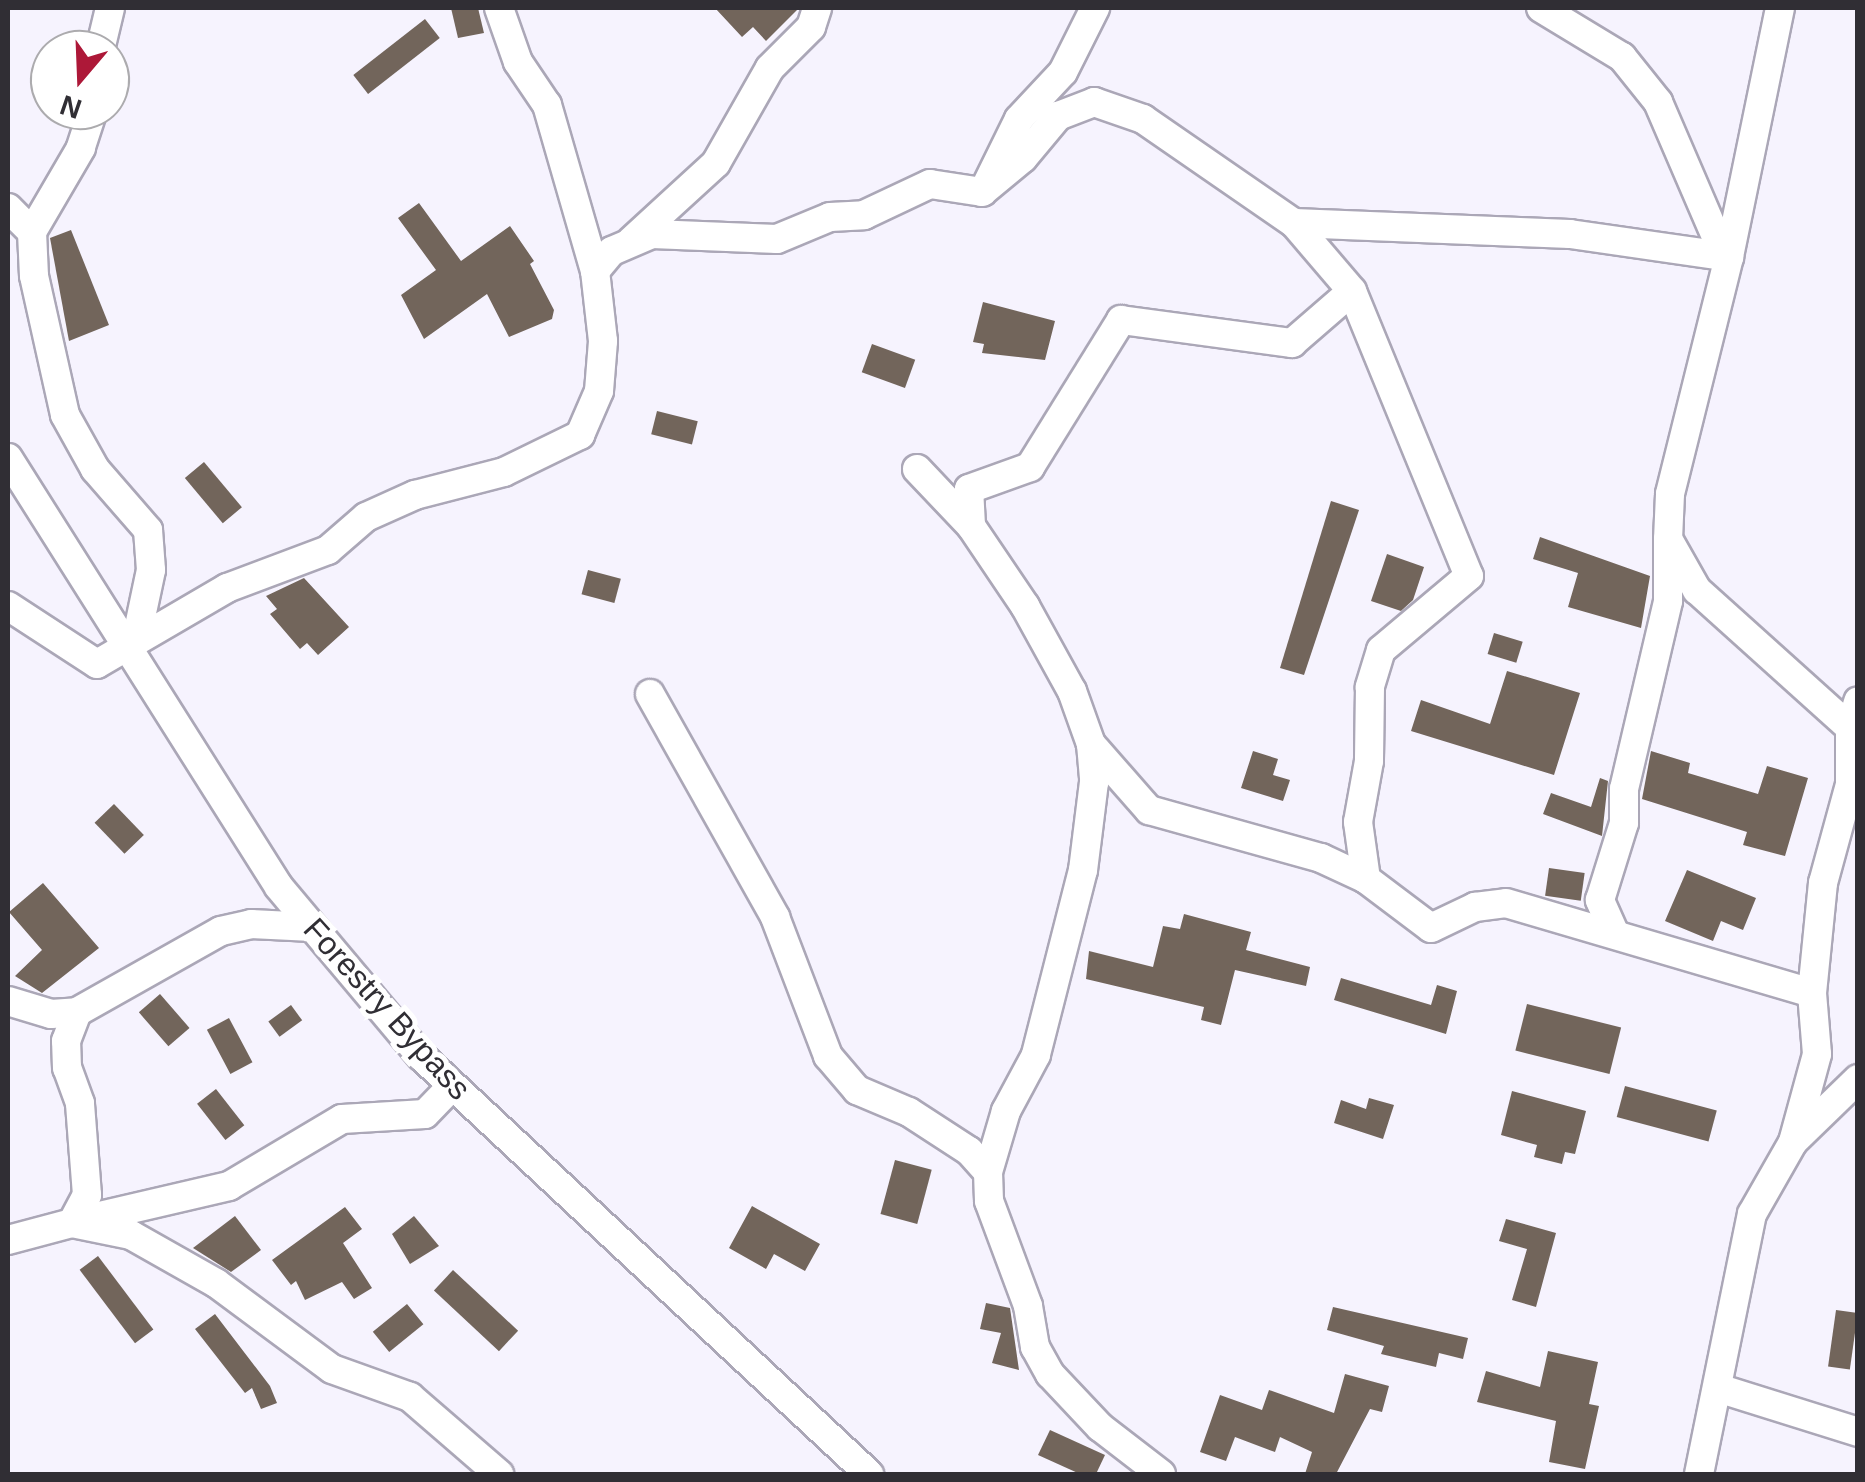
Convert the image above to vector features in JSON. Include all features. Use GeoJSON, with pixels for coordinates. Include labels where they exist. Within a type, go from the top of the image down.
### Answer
{"type":"FeatureCollection","features":[{"type":"Feature","properties":{"kind":"street"},"geometry":{"type":"LineString","coordinates":[[8,606],[97,664],[227,588],[328,550],[366,516],[414,495],[504,472],[580,435],[599,391],[603,341],[594,272],[548,106],[518,62],[499,8]]}},
{"type":"Feature","properties":{"kind":"street"},"geometry":{"type":"LineString","coordinates":[[594,272],[716,163],[770,68],[810,27],[817,8]]}},
{"type":"Feature","properties":{"kind":"street"},"geometry":{"type":"LineString","coordinates":[[982,192],[1019,119],[1063,72],[1095,8]]}},
{"type":"Feature","properties":{"kind":"street"},"geometry":{"type":"LineString","coordinates":[[1541,8],[1622,57],[1658,102],[1728,260]]}},
{"type":"Feature","properties":{"kind":"street"},"geometry":{"type":"LineString","coordinates":[[1614,932],[1600,900],[1624,823],[1624,789],[1668,601],[1670,494],[1728,260],[1780,8]]}},
{"type":"Feature","properties":{"kind":"street"},"geometry":{"type":"LineString","coordinates":[[630,242],[678,234],[777,240],[830,217],[864,214],[930,184],[982,192],[1024,158],[1058,116],[1094,102],[1143,118],[1294,223],[1352,290],[1469,576],[1382,650],[1370,687],[1369,761],[1358,822],[1366,880]]}},
{"type":"Feature","properties":{"kind":"street"},"geometry":{"type":"LineString","coordinates":[[87,130],[82,148],[32,232],[34,276],[65,414],[95,468],[148,530],[152,570],[131,643]]}},
{"type":"Feature","properties":{"kind":"street"},"geometry":{"type":"LineString","coordinates":[[8,208],[32,232]]}},
{"type":"Feature","properties":{"kind":"street"},"geometry":{"type":"LineString","coordinates":[[1294,223],[1570,234],[1728,260]]}},
{"type":"Feature","properties":{"kind":"street"},"geometry":{"type":"LineString","coordinates":[[972,526],[969,489],[1030,467],[1121,320],[1292,343],[1352,290]]}},
{"type":"Feature","properties":{"kind":"street","name":"Forestry Bypass"},"geometry":{"type":"LineString","coordinates":[[8,458],[131,643],[279,887],[312,927],[452,1086],[868,1474]]}},
{"type":"Feature","properties":{"kind":"street"},"geometry":{"type":"LineString","coordinates":[[916,469],[972,526],[1063,674],[1090,744],[1094,782],[1083,870],[1036,1055],[1006,1111],[988,1172],[988,1201],[1028,1306],[1035,1348],[1078,1406],[1162,1474]]}},
{"type":"Feature","properties":{"kind":"street"},"geometry":{"type":"LineString","coordinates":[[1668,539],[1697,590],[1854,715],[1854,779],[1823,883],[1812,992],[1817,1054],[1792,1142],[1752,1214],[1700,1474]]}},
{"type":"Feature","properties":{"kind":"street"},"geometry":{"type":"LineString","coordinates":[[650,694],[775,917],[828,1056],[857,1090],[909,1112],[969,1151],[988,1172]]}},
{"type":"Feature","properties":{"kind":"street"},"geometry":{"type":"LineString","coordinates":[[1090,744],[1149,810],[1270,838],[1366,880],[1431,928],[1475,908],[1506,902],[1812,992]]}},
{"type":"Feature","properties":{"kind":"street"},"geometry":{"type":"LineString","coordinates":[[8,1002],[51,1014],[78,1012],[220,931],[251,924],[312,927]]}},
{"type":"Feature","properties":{"kind":"street"},"geometry":{"type":"LineString","coordinates":[[72,1223],[86,1195],[80,1103],[67,1068],[66,1041],[78,1012]]}},
{"type":"Feature","properties":{"kind":"street"},"geometry":{"type":"LineString","coordinates":[[1792,1142],[1858,1079]]}},
{"type":"Feature","properties":{"kind":"street"},"geometry":{"type":"LineString","coordinates":[[8,1240],[229,1186],[342,1119],[425,1114],[452,1086]]}},
{"type":"Feature","properties":{"kind":"street"},"geometry":{"type":"LineString","coordinates":[[72,1223],[131,1235],[216,1283],[332,1369],[410,1397],[499,1474]]}},
{"type":"Feature","properties":{"kind":"street"},"geometry":{"type":"LineString","coordinates":[[1718,1388],[1858,1432]]}},
{"type":"Feature","properties":{"kind":"building"},"geometry":{"type":"Polygon","coordinates":[[[451,8],[478,8],[484,33],[458,38],[451,8]]]}},
{"type":"Feature","properties":{"kind":"building"},"geometry":{"type":"Polygon","coordinates":[[[715,8],[799,8],[766,41],[753,27],[742,37],[715,8]]]}},
{"type":"Feature","properties":{"kind":"building"},"geometry":{"type":"Polygon","coordinates":[[[425,19],[440,38],[368,94],[353,75],[425,19]]]}},
{"type":"Feature","properties":{"kind":"building"},"geometry":{"type":"Polygon","coordinates":[[[419,203],[461,261],[510,226],[534,261],[530,264],[554,310],[552,319],[509,337],[487,294],[424,339],[401,295],[436,270],[398,218],[419,203]]]}},
{"type":"Feature","properties":{"kind":"building"},"geometry":{"type":"Polygon","coordinates":[[[71,230],[109,325],[69,341],[50,238],[71,230]]]}},
{"type":"Feature","properties":{"kind":"building"},"geometry":{"type":"Polygon","coordinates":[[[983,302],[1055,321],[1045,360],[982,353],[984,344],[973,342],[983,302]]]}},
{"type":"Feature","properties":{"kind":"building"},"geometry":{"type":"Polygon","coordinates":[[[872,344],[915,360],[905,388],[862,372],[872,344]]]}},
{"type":"Feature","properties":{"kind":"building"},"geometry":{"type":"Polygon","coordinates":[[[657,411],[698,421],[692,444],[651,434],[657,411]]]}},
{"type":"Feature","properties":{"kind":"building"},"geometry":{"type":"Polygon","coordinates":[[[204,462],[242,507],[223,523],[185,478],[204,462]]]}},
{"type":"Feature","properties":{"kind":"building"},"geometry":{"type":"Polygon","coordinates":[[[1331,501],[1359,510],[1304,675],[1280,668],[1331,501]]]}},
{"type":"Feature","properties":{"kind":"building"},"geometry":{"type":"Polygon","coordinates":[[[1540,537],[1650,576],[1641,628],[1568,607],[1578,573],[1533,559],[1540,537]]]}},
{"type":"Feature","properties":{"kind":"building"},"geometry":{"type":"Polygon","coordinates":[[[1387,554],[1424,567],[1413,600],[1401,611],[1371,601],[1387,554]]]}},
{"type":"Feature","properties":{"kind":"building"},"geometry":{"type":"Polygon","coordinates":[[[588,570],[621,579],[614,603],[582,594],[588,570]]]}},
{"type":"Feature","properties":{"kind":"building"},"geometry":{"type":"Polygon","coordinates":[[[304,578],[349,627],[318,655],[307,643],[300,649],[270,614],[277,609],[266,596],[304,578]]]}},
{"type":"Feature","properties":{"kind":"building"},"geometry":{"type":"Polygon","coordinates":[[[1494,633],[1523,642],[1516,663],[1488,654],[1494,633]]]}},
{"type":"Feature","properties":{"kind":"building"},"geometry":{"type":"Polygon","coordinates":[[[1507,671],[1580,693],[1554,775],[1411,731],[1421,700],[1490,724],[1507,671]]]}},
{"type":"Feature","properties":{"kind":"building"},"geometry":{"type":"Polygon","coordinates":[[[1253,751],[1278,759],[1273,775],[1290,780],[1283,801],[1241,788],[1253,751]]]}},
{"type":"Feature","properties":{"kind":"building"},"geometry":{"type":"Polygon","coordinates":[[[1651,751],[1690,763],[1688,773],[1758,794],[1767,766],[1808,778],[1785,856],[1743,845],[1747,832],[1642,799],[1651,751]]]}},
{"type":"Feature","properties":{"kind":"building"},"geometry":{"type":"Polygon","coordinates":[[[1600,778],[1608,781],[1602,836],[1543,814],[1551,793],[1591,807],[1600,778]]]}},
{"type":"Feature","properties":{"kind":"building"},"geometry":{"type":"Polygon","coordinates":[[[114,804],[144,835],[124,854],[95,823],[114,804]]]}},
{"type":"Feature","properties":{"kind":"building"},"geometry":{"type":"Polygon","coordinates":[[[1549,868],[1585,873],[1581,901],[1545,896],[1549,868]]]}},
{"type":"Feature","properties":{"kind":"building"},"geometry":{"type":"Polygon","coordinates":[[[1687,870],[1756,898],[1743,930],[1721,921],[1713,941],[1665,921],[1687,870]]]}},
{"type":"Feature","properties":{"kind":"building"},"geometry":{"type":"Polygon","coordinates":[[[43,883],[99,948],[42,993],[15,976],[42,950],[9,912],[43,883]]]}},
{"type":"Feature","properties":{"kind":"building"},"geometry":{"type":"Polygon","coordinates":[[[1184,914],[1251,932],[1246,950],[1310,967],[1306,986],[1235,970],[1221,1025],[1201,1020],[1204,1007],[1086,979],[1089,951],[1153,967],[1163,926],[1180,929],[1184,914]]]}},
{"type":"Feature","properties":{"kind":"building"},"geometry":{"type":"Polygon","coordinates":[[[1341,978],[1431,1005],[1437,985],[1457,991],[1446,1034],[1334,1000],[1341,978]]]}},
{"type":"Feature","properties":{"kind":"building"},"geometry":{"type":"Polygon","coordinates":[[[160,994],[190,1028],[168,1046],[139,1012],[160,994]]]}},
{"type":"Feature","properties":{"kind":"building"},"geometry":{"type":"Polygon","coordinates":[[[1527,1004],[1621,1027],[1610,1074],[1515,1051],[1527,1004]]]}},
{"type":"Feature","properties":{"kind":"building"},"geometry":{"type":"Polygon","coordinates":[[[291,1005],[302,1020],[280,1037],[268,1021],[291,1005]]]}},
{"type":"Feature","properties":{"kind":"building"},"geometry":{"type":"Polygon","coordinates":[[[229,1018],[252,1062],[230,1074],[207,1030],[229,1018]]]}},
{"type":"Feature","properties":{"kind":"building"},"geometry":{"type":"Polygon","coordinates":[[[1625,1086],[1717,1111],[1708,1141],[1617,1117],[1625,1086]]]}},
{"type":"Feature","properties":{"kind":"building"},"geometry":{"type":"Polygon","coordinates":[[[216,1089],[244,1125],[225,1140],[197,1104],[216,1089]]]}},
{"type":"Feature","properties":{"kind":"building"},"geometry":{"type":"Polygon","coordinates":[[[1512,1091],[1586,1111],[1575,1154],[1565,1152],[1562,1164],[1534,1157],[1537,1145],[1501,1135],[1512,1091]]]}},
{"type":"Feature","properties":{"kind":"building"},"geometry":{"type":"Polygon","coordinates":[[[1369,1098],[1394,1105],[1383,1139],[1334,1123],[1341,1100],[1366,1109],[1369,1098]]]}},
{"type":"Feature","properties":{"kind":"building"},"geometry":{"type":"Polygon","coordinates":[[[895,1160],[932,1170],[917,1224],[881,1214],[895,1160]]]}},
{"type":"Feature","properties":{"kind":"building"},"geometry":{"type":"Polygon","coordinates":[[[752,1206],[820,1244],[805,1271],[774,1254],[766,1269],[729,1248],[752,1206]]]}},
{"type":"Feature","properties":{"kind":"building"},"geometry":{"type":"Polygon","coordinates":[[[345,1207],[362,1229],[343,1243],[372,1288],[354,1299],[342,1282],[305,1300],[296,1281],[291,1285],[272,1260],[345,1207]]]}},
{"type":"Feature","properties":{"kind":"building"},"geometry":{"type":"Polygon","coordinates":[[[235,1216],[261,1250],[231,1272],[193,1248],[235,1216]]]}},
{"type":"Feature","properties":{"kind":"building"},"geometry":{"type":"Polygon","coordinates":[[[414,1216],[439,1246],[410,1264],[392,1234],[414,1216]]]}},
{"type":"Feature","properties":{"kind":"building"},"geometry":{"type":"Polygon","coordinates":[[[1506,1219],[1556,1233],[1536,1307],[1512,1300],[1527,1249],[1499,1241],[1506,1219]]]}},
{"type":"Feature","properties":{"kind":"building"},"geometry":{"type":"Polygon","coordinates":[[[98,1256],[153,1329],[135,1343],[80,1270],[98,1256]]]}},
{"type":"Feature","properties":{"kind":"building"},"geometry":{"type":"Polygon","coordinates":[[[453,1270],[518,1331],[499,1351],[434,1290],[453,1270]]]}},
{"type":"Feature","properties":{"kind":"building"},"geometry":{"type":"Polygon","coordinates":[[[986,1303],[1010,1308],[1019,1370],[992,1363],[1001,1333],[980,1329],[986,1303]]]}},
{"type":"Feature","properties":{"kind":"building"},"geometry":{"type":"Polygon","coordinates":[[[407,1304],[423,1324],[389,1352],[373,1332],[407,1304]]]}},
{"type":"Feature","properties":{"kind":"building"},"geometry":{"type":"Polygon","coordinates":[[[1333,1307],[1468,1338],[1463,1359],[1439,1353],[1436,1367],[1381,1354],[1384,1346],[1327,1330],[1333,1307]]]}},
{"type":"Feature","properties":{"kind":"building"},"geometry":{"type":"Polygon","coordinates":[[[1836,1310],[1858,1313],[1850,1370],[1828,1366],[1836,1310]]]}},
{"type":"Feature","properties":{"kind":"building"},"geometry":{"type":"Polygon","coordinates":[[[215,1314],[270,1386],[277,1403],[261,1409],[252,1388],[245,1393],[195,1329],[215,1314]]]}},
{"type":"Feature","properties":{"kind":"building"},"geometry":{"type":"Polygon","coordinates":[[[1548,1351],[1598,1362],[1589,1404],[1599,1406],[1585,1469],[1549,1462],[1556,1421],[1477,1402],[1486,1371],[1540,1387],[1548,1351]]]}},
{"type":"Feature","properties":{"kind":"building"},"geometry":{"type":"Polygon","coordinates":[[[1345,1374],[1389,1386],[1382,1412],[1370,1409],[1336,1474],[1305,1474],[1312,1452],[1280,1437],[1275,1452],[1235,1437],[1226,1461],[1200,1452],[1220,1395],[1262,1410],[1269,1390],[1334,1413],[1345,1374]]]}},
{"type":"Feature","properties":{"kind":"building"},"geometry":{"type":"Polygon","coordinates":[[[1050,1430],[1105,1455],[1096,1474],[1080,1474],[1038,1455],[1050,1430]]]}}]}
